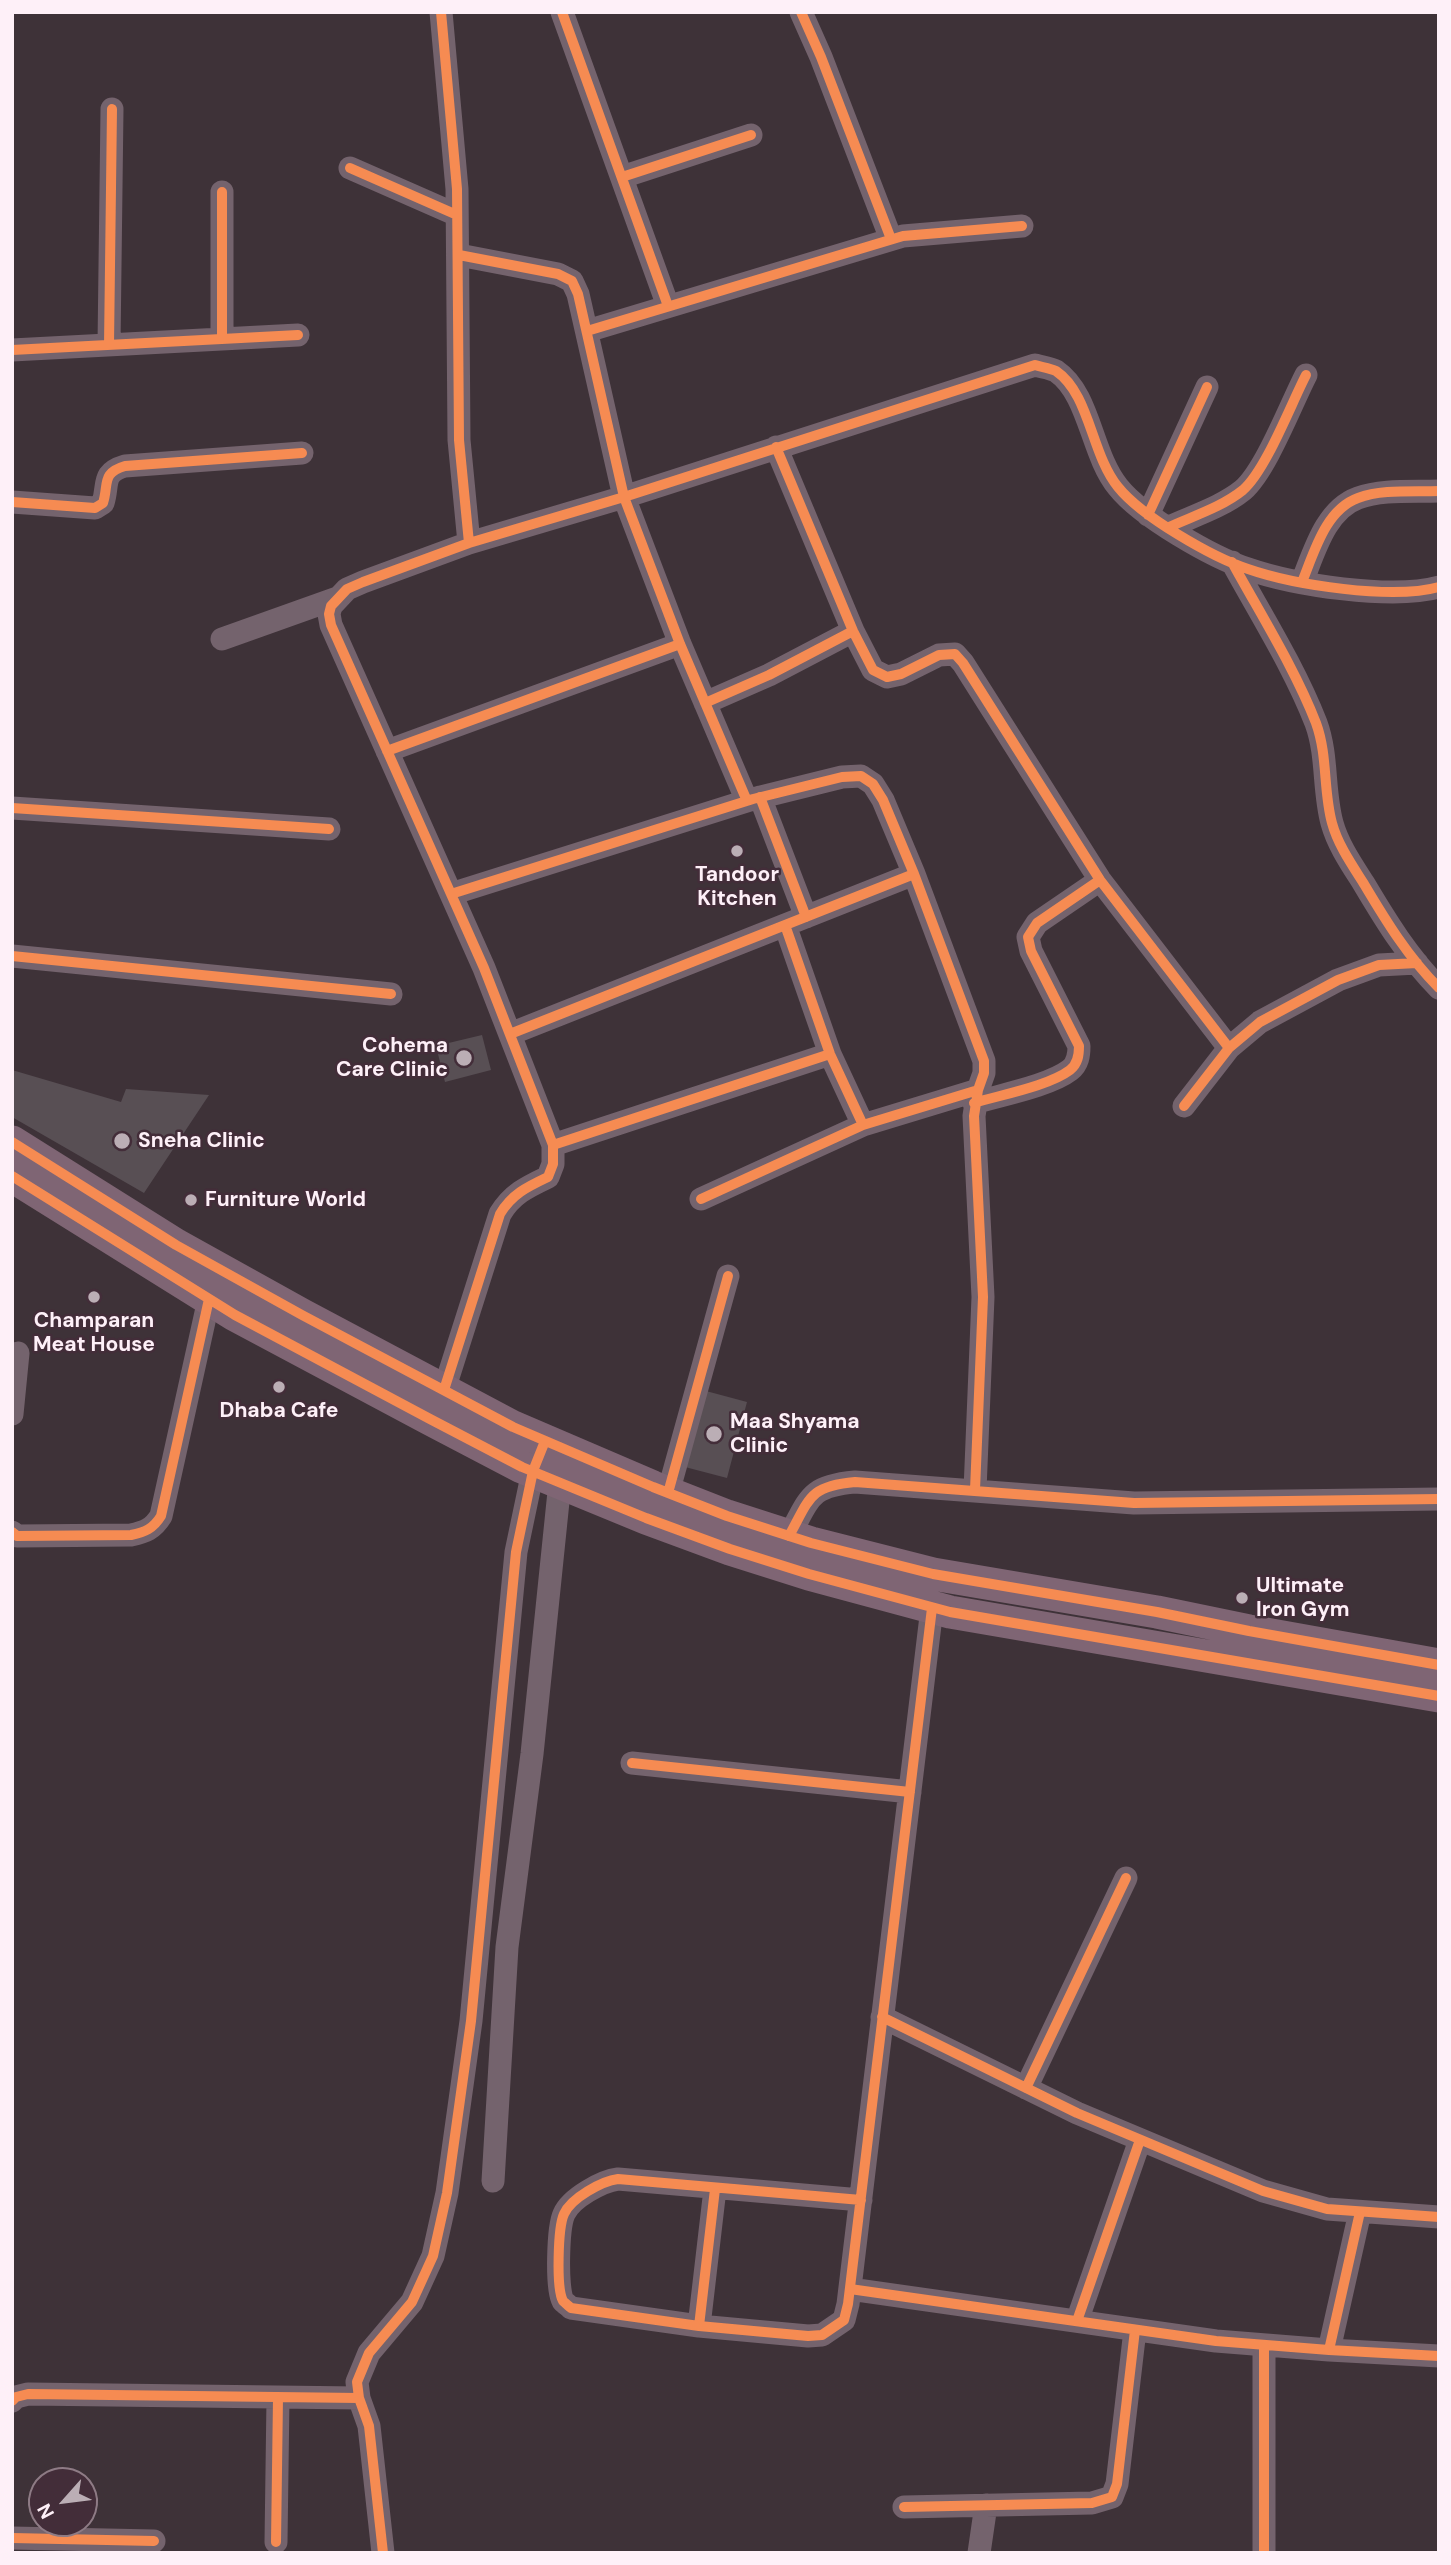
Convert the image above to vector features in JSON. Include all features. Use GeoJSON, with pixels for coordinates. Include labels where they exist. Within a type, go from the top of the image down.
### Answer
{"type":"FeatureCollection","features":[{"type":"Feature","properties":{"kind":"highway"},"geometry":{"type":"LineString","coordinates":[[12,1142],[176,1245],[444,1390],[545,1441],[727,1516],[789,1536],[933,1574],[1439,1665]]}},
{"type":"Feature","properties":{"kind":"highway"},"geometry":{"type":"LineString","coordinates":[[12,1176],[209,1299],[326,1364],[546,1477],[730,1549],[932,1608],[1011,1624],[1114,1639],[1439,1696]]}},
{"type":"Feature","properties":{"kind":"street"},"geometry":{"type":"LineString","coordinates":[[441,12],[457,215],[459,440],[469,543]]}},
{"type":"Feature","properties":{"kind":"street"},"geometry":{"type":"LineString","coordinates":[[562,12],[668,306]]}},
{"type":"Feature","properties":{"kind":"street"},"geometry":{"type":"LineString","coordinates":[[801,12],[891,239]]}},
{"type":"Feature","properties":{"kind":"street"},"geometry":{"type":"LineString","coordinates":[[109,345],[112,109]]}},
{"type":"Feature","properties":{"kind":"street"},"geometry":{"type":"LineString","coordinates":[[622,177],[751,135]]}},
{"type":"Feature","properties":{"kind":"street"},"geometry":{"type":"LineString","coordinates":[[350,167],[457,215]]}},
{"type":"Feature","properties":{"kind":"street"},"geometry":{"type":"LineString","coordinates":[[222,192],[222,339]]}},
{"type":"Feature","properties":{"kind":"street"},"geometry":{"type":"LineString","coordinates":[[587,331],[891,239],[925,233],[1021,226]]}},
{"type":"Feature","properties":{"kind":"street"},"geometry":{"type":"LineString","coordinates":[[458,255],[558,274],[572,281],[579,294],[624,497],[705,703],[753,799],[796,921],[830,1054],[863,1125]]}},
{"type":"Feature","properties":{"kind":"street"},"geometry":{"type":"LineString","coordinates":[[12,349],[298,335]]}},
{"type":"Feature","properties":{"kind":"street"},"geometry":{"type":"LineString","coordinates":[[444,1390],[500,1214],[519,1191],[548,1177],[553,1164],[553,1144],[451,894],[331,625],[331,606],[347,589],[469,543],[624,497],[1035,365],[1055,370],[1075,390],[1101,460],[1118,488],[1148,515],[1204,549],[1270,575],[1302,582],[1353,589],[1400,591],[1439,587]]}},
{"type":"Feature","properties":{"kind":"street"},"geometry":{"type":"LineString","coordinates":[[1169,527],[1226,501],[1243,489],[1258,472],[1306,375]]}},
{"type":"Feature","properties":{"kind":"street"},"geometry":{"type":"LineString","coordinates":[[1148,515],[1207,387]]}},
{"type":"Feature","properties":{"kind":"street"},"geometry":{"type":"LineString","coordinates":[[776,447],[853,631],[873,670],[887,677],[901,674],[939,655],[955,654],[1100,880],[1229,1048]]}},
{"type":"Feature","properties":{"kind":"street"},"geometry":{"type":"LineString","coordinates":[[12,502],[94,508],[103,503],[106,481],[111,473],[125,466],[302,453]]}},
{"type":"Feature","properties":{"kind":"street"},"geometry":{"type":"LineString","coordinates":[[1302,582],[1320,537],[1331,520],[1337,512],[1357,498],[1383,493],[1439,491]]}},
{"type":"Feature","properties":{"kind":"street"},"geometry":{"type":"LineString","coordinates":[[1232,562],[1303,692],[1316,725],[1324,754],[1330,812],[1343,850],[1400,943],[1439,988]]}},
{"type":"Feature","properties":{"kind":"street"},"geometry":{"type":"LineString","coordinates":[[222,639],[337,598]]}},
{"type":"Feature","properties":{"kind":"street"},"geometry":{"type":"LineString","coordinates":[[705,703],[769,675],[853,631]]}},
{"type":"Feature","properties":{"kind":"street"},"geometry":{"type":"LineString","coordinates":[[387,751],[680,644]]}},
{"type":"Feature","properties":{"kind":"street"},"geometry":{"type":"LineString","coordinates":[[451,894],[753,799],[842,776],[861,776],[873,784],[883,800],[914,874],[984,1061],[984,1073],[976,1097],[983,1297],[975,1490]]}},
{"type":"Feature","properties":{"kind":"street"},"geometry":{"type":"LineString","coordinates":[[12,808],[329,829]]}},
{"type":"Feature","properties":{"kind":"street"},"geometry":{"type":"LineString","coordinates":[[510,1034],[914,874]]}},
{"type":"Feature","properties":{"kind":"street"},"geometry":{"type":"LineString","coordinates":[[701,1199],[863,1125],[1050,1080],[1072,1069],[1079,1057],[1079,1046],[1031,951],[1028,937],[1037,923],[1100,880]]}},
{"type":"Feature","properties":{"kind":"street"},"geometry":{"type":"LineString","coordinates":[[12,956],[391,994]]}},
{"type":"Feature","properties":{"kind":"street"},"geometry":{"type":"LineString","coordinates":[[1184,1106],[1229,1048],[1260,1021],[1338,979],[1379,965],[1417,963]]}},
{"type":"Feature","properties":{"kind":"street"},"geometry":{"type":"LineString","coordinates":[[553,1144],[830,1054]]}},
{"type":"Feature","properties":{"kind":"street"},"geometry":{"type":"LineString","coordinates":[[668,1493],[728,1276]]}},
{"type":"Feature","properties":{"kind":"street"},"geometry":{"type":"LineString","coordinates":[[12,1532],[17,1536],[131,1535],[155,1526],[162,1516],[209,1299]]}},
{"type":"Feature","properties":{"kind":"street"},"geometry":{"type":"LineString","coordinates":[[12,1414],[18,1353]]}},
{"type":"Feature","properties":{"kind":"street"},"geometry":{"type":"LineString","coordinates":[[493,2181],[507,1947],[533,1754],[546,1477],[545,1441]]}},
{"type":"Feature","properties":{"kind":"street"},"geometry":{"type":"LineString","coordinates":[[383,2553],[369,2426],[359,2398],[357,2382],[369,2353],[412,2302],[433,2256],[447,2193],[471,2021],[516,1552],[546,1477]]}},
{"type":"Feature","properties":{"kind":"street"},"geometry":{"type":"LineString","coordinates":[[789,1536],[811,1496],[830,1484],[855,1482],[1134,1503],[1439,1499]]}},
{"type":"Feature","properties":{"kind":"street"},"geometry":{"type":"LineString","coordinates":[[861,2200],[618,2179],[604,2181],[568,2207],[563,2215],[560,2288],[564,2302],[571,2308],[699,2326],[808,2336],[822,2334],[844,2320],[861,2200],[932,1608]]}},
{"type":"Feature","properties":{"kind":"street"},"geometry":{"type":"LineString","coordinates":[[632,1763],[910,1792]]}},
{"type":"Feature","properties":{"kind":"street"},"geometry":{"type":"LineString","coordinates":[[1026,2088],[1126,1878]]}},
{"type":"Feature","properties":{"kind":"street"},"geometry":{"type":"LineString","coordinates":[[883,2017],[1077,2113],[1263,2191],[1327,2208],[1439,2217]]}},
{"type":"Feature","properties":{"kind":"street"},"geometry":{"type":"LineString","coordinates":[[1077,2321],[1140,2140]]}},
{"type":"Feature","properties":{"kind":"street"},"geometry":{"type":"LineString","coordinates":[[699,2326],[715,2189]]}},
{"type":"Feature","properties":{"kind":"street"},"geometry":{"type":"LineString","coordinates":[[1329,2350],[1360,2211]]}},
{"type":"Feature","properties":{"kind":"street"},"geometry":{"type":"LineString","coordinates":[[850,2289],[1135,2330],[1264,2345],[1439,2356]]}},
{"type":"Feature","properties":{"kind":"street"},"geometry":{"type":"LineString","coordinates":[[904,2507],[1092,2503],[1112,2497],[1117,2484],[1135,2330]]}},
{"type":"Feature","properties":{"kind":"street"},"geometry":{"type":"LineString","coordinates":[[1264,2345],[1264,2553]]}},
{"type":"Feature","properties":{"kind":"street"},"geometry":{"type":"LineString","coordinates":[[12,2401],[28,2394],[359,2398]]}},
{"type":"Feature","properties":{"kind":"street"},"geometry":{"type":"LineString","coordinates":[[276,2542],[278,2398]]}},
{"type":"Feature","properties":{"kind":"street"},"geometry":{"type":"LineString","coordinates":[[979,2553],[986,2505]]}},
{"type":"Feature","properties":{"kind":"street"},"geometry":{"type":"LineString","coordinates":[[12,2538],[154,2542]]}},
{"type":"Feature","properties":{"kind":"building"},"geometry":{"type":"Polygon","coordinates":[[[482,1035],[491,1070],[445,1082],[436,1046],[482,1035]]]}},
{"type":"Feature","properties":{"kind":"building"},"geometry":{"type":"Polygon","coordinates":[[[12,1070],[121,1102],[126,1089],[209,1095],[144,1193],[12,1117],[12,1070]]]}},
{"type":"Feature","properties":{"kind":"building"},"geometry":{"type":"Polygon","coordinates":[[[706,1391],[747,1402],[727,1478],[685,1467],[706,1391]]]}},
{"type":"Feature","properties":{"kind":"cycle path"},"geometry":{"type":"LineString","coordinates":[[441,12],[457,189],[459,440],[469,543]]}},
{"type":"Feature","properties":{"kind":"cycle path"},"geometry":{"type":"LineString","coordinates":[[562,12],[668,306]]}},
{"type":"Feature","properties":{"kind":"cycle path"},"geometry":{"type":"LineString","coordinates":[[801,12],[891,239]]}},
{"type":"Feature","properties":{"kind":"cycle path"},"geometry":{"type":"LineString","coordinates":[[109,345],[112,109]]}},
{"type":"Feature","properties":{"kind":"cycle path"},"geometry":{"type":"LineString","coordinates":[[622,177],[751,135]]}},
{"type":"Feature","properties":{"kind":"cycle path"},"geometry":{"type":"LineString","coordinates":[[350,168],[457,215]]}},
{"type":"Feature","properties":{"kind":"cycle path"},"geometry":{"type":"LineString","coordinates":[[222,192],[222,339]]}},
{"type":"Feature","properties":{"kind":"cycle path"},"geometry":{"type":"LineString","coordinates":[[587,331],[903,236],[1022,226]]}},
{"type":"Feature","properties":{"kind":"cycle path"},"geometry":{"type":"LineString","coordinates":[[459,255],[558,274],[572,281],[578,294],[624,497],[680,644],[747,801]]}},
{"type":"Feature","properties":{"kind":"cycle path"},"geometry":{"type":"LineString","coordinates":[[12,350],[298,335]]}},
{"type":"Feature","properties":{"kind":"cycle path"},"geometry":{"type":"LineString","coordinates":[[444,1390],[500,1214],[515,1196],[548,1177],[553,1164],[553,1145],[484,968],[331,625],[331,606],[347,589],[469,543],[624,497],[1035,365],[1056,371],[1076,394],[1102,458],[1118,487],[1143,511],[1197,546],[1248,569],[1316,585],[1396,592],[1439,587]]}},
{"type":"Feature","properties":{"kind":"cycle path"},"geometry":{"type":"LineString","coordinates":[[1169,527],[1226,501],[1252,481],[1306,375]]}},
{"type":"Feature","properties":{"kind":"cycle path"},"geometry":{"type":"LineString","coordinates":[[1148,515],[1207,387]]}},
{"type":"Feature","properties":{"kind":"cycle path"},"geometry":{"type":"LineString","coordinates":[[776,447],[853,631],[873,670],[887,677],[901,674],[939,655],[955,654],[1100,880],[1229,1048]]}},
{"type":"Feature","properties":{"kind":"cycle path"},"geometry":{"type":"LineString","coordinates":[[12,502],[95,508],[103,503],[109,476],[125,466],[302,453]]}},
{"type":"Feature","properties":{"kind":"cycle path"},"geometry":{"type":"LineString","coordinates":[[1302,582],[1322,534],[1337,512],[1347,504],[1377,493],[1439,491]]}},
{"type":"Feature","properties":{"kind":"cycle path"},"geometry":{"type":"LineString","coordinates":[[1232,562],[1287,661],[1316,723],[1322,748],[1329,811],[1342,847],[1398,938],[1439,988]]}},
{"type":"Feature","properties":{"kind":"cycle path"},"geometry":{"type":"LineString","coordinates":[[705,703],[769,675],[853,631]]}},
{"type":"Feature","properties":{"kind":"cycle path"},"geometry":{"type":"LineString","coordinates":[[387,751],[680,644]]}},
{"type":"Feature","properties":{"kind":"cycle path"},"geometry":{"type":"LineString","coordinates":[[451,894],[753,799],[842,777],[861,776],[873,784],[883,800],[914,874],[984,1061],[984,1073],[978,1090],[863,1125],[701,1199]]}},
{"type":"Feature","properties":{"kind":"cycle path"},"geometry":{"type":"LineString","coordinates":[[760,797],[806,917]]}},
{"type":"Feature","properties":{"kind":"cycle path"},"geometry":{"type":"LineString","coordinates":[[12,808],[329,829]]}},
{"type":"Feature","properties":{"kind":"cycle path"},"geometry":{"type":"LineString","coordinates":[[510,1034],[914,874]]}},
{"type":"Feature","properties":{"kind":"cycle path"},"geometry":{"type":"LineString","coordinates":[[974,1103],[1050,1081],[1075,1065],[1079,1046],[1031,951],[1028,937],[1037,923],[1100,880]]}},
{"type":"Feature","properties":{"kind":"cycle path"},"geometry":{"type":"LineString","coordinates":[[785,925],[830,1054],[863,1125]]}},
{"type":"Feature","properties":{"kind":"cycle path"},"geometry":{"type":"LineString","coordinates":[[12,956],[391,994]]}},
{"type":"Feature","properties":{"kind":"cycle path"},"geometry":{"type":"LineString","coordinates":[[1184,1106],[1229,1048],[1260,1022],[1338,980],[1379,965],[1417,963]]}},
{"type":"Feature","properties":{"kind":"cycle path"},"geometry":{"type":"LineString","coordinates":[[553,1145],[830,1054]]}},
{"type":"Feature","properties":{"kind":"cycle path"},"geometry":{"type":"LineString","coordinates":[[975,1490],[983,1297],[974,1116],[978,1090]]}},
{"type":"Feature","properties":{"kind":"cycle path"},"geometry":{"type":"LineString","coordinates":[[12,1142],[176,1245],[513,1427],[727,1516],[811,1543],[933,1574],[1157,1612],[1439,1665]]}},
{"type":"Feature","properties":{"kind":"cycle path"},"geometry":{"type":"LineString","coordinates":[[12,1176],[235,1315],[522,1467],[730,1549],[809,1574],[950,1612],[1439,1696]]}},
{"type":"Feature","properties":{"kind":"cycle path"},"geometry":{"type":"LineString","coordinates":[[668,1493],[728,1276]]}},
{"type":"Feature","properties":{"kind":"cycle path"},"geometry":{"type":"LineString","coordinates":[[12,1532],[17,1536],[131,1535],[155,1524],[161,1516],[209,1299]]}},
{"type":"Feature","properties":{"kind":"cycle path"},"geometry":{"type":"LineString","coordinates":[[383,2553],[369,2426],[359,2398],[357,2382],[369,2353],[412,2302],[433,2256],[447,2193],[471,2021],[516,1552],[533,1471],[545,1441]]}},
{"type":"Feature","properties":{"kind":"cycle path"},"geometry":{"type":"LineString","coordinates":[[789,1536],[807,1503],[819,1491],[855,1482],[1134,1503],[1439,1499]]}},
{"type":"Feature","properties":{"kind":"cycle path"},"geometry":{"type":"LineString","coordinates":[[861,2200],[618,2179],[611,2180],[580,2196],[564,2214],[559,2258],[559,2284],[563,2301],[571,2308],[699,2326],[808,2336],[822,2335],[844,2320],[848,2304],[932,1608]]}},
{"type":"Feature","properties":{"kind":"cycle path"},"geometry":{"type":"LineString","coordinates":[[632,1763],[910,1792]]}},
{"type":"Feature","properties":{"kind":"cycle path"},"geometry":{"type":"LineString","coordinates":[[1026,2088],[1126,1878]]}},
{"type":"Feature","properties":{"kind":"cycle path"},"geometry":{"type":"LineString","coordinates":[[882,2017],[1077,2113],[1263,2191],[1327,2209],[1439,2217]]}},
{"type":"Feature","properties":{"kind":"cycle path"},"geometry":{"type":"LineString","coordinates":[[1077,2321],[1140,2140]]}},
{"type":"Feature","properties":{"kind":"cycle path"},"geometry":{"type":"LineString","coordinates":[[699,2326],[715,2189]]}},
{"type":"Feature","properties":{"kind":"cycle path"},"geometry":{"type":"LineString","coordinates":[[1329,2350],[1360,2212]]}},
{"type":"Feature","properties":{"kind":"cycle path"},"geometry":{"type":"LineString","coordinates":[[850,2289],[1216,2341],[1439,2356]]}},
{"type":"Feature","properties":{"kind":"cycle path"},"geometry":{"type":"LineString","coordinates":[[904,2507],[1092,2503],[1112,2497],[1117,2484],[1135,2330]]}},
{"type":"Feature","properties":{"kind":"cycle path"},"geometry":{"type":"LineString","coordinates":[[1264,2345],[1264,2553]]}},
{"type":"Feature","properties":{"kind":"cycle path"},"geometry":{"type":"LineString","coordinates":[[12,2401],[28,2394],[359,2398]]}},
{"type":"Feature","properties":{"kind":"cycle path"},"geometry":{"type":"LineString","coordinates":[[276,2542],[278,2398]]}},
{"type":"Feature","properties":{"kind":"cycle path"},"geometry":{"type":"LineString","coordinates":[[12,2538],[154,2541]]}},
{"type":"Feature","properties":{"kind":"place","name":"Tandoor Kitchen"},"geometry":{"type":"Point","coordinates":[737,851]}},
{"type":"Feature","properties":{"kind":"place","name":"Cohema Care Clinic"},"geometry":{"type":"Point","coordinates":[464,1058]}},
{"type":"Feature","properties":{"kind":"place","name":"Sneha Clinic"},"geometry":{"type":"Point","coordinates":[122,1141]}},
{"type":"Feature","properties":{"kind":"place","name":"Furniture World"},"geometry":{"type":"Point","coordinates":[191,1200]}},
{"type":"Feature","properties":{"kind":"place","name":"Champaran Meat House"},"geometry":{"type":"Point","coordinates":[94,1297]}},
{"type":"Feature","properties":{"kind":"place","name":"Dhaba Cafe"},"geometry":{"type":"Point","coordinates":[279,1387]}},
{"type":"Feature","properties":{"kind":"place","name":"Maa Shyama Clinic"},"geometry":{"type":"Point","coordinates":[714,1434]}},
{"type":"Feature","properties":{"kind":"place","name":"Ultimate Iron Gym"},"geometry":{"type":"Point","coordinates":[1242,1598]}}]}
